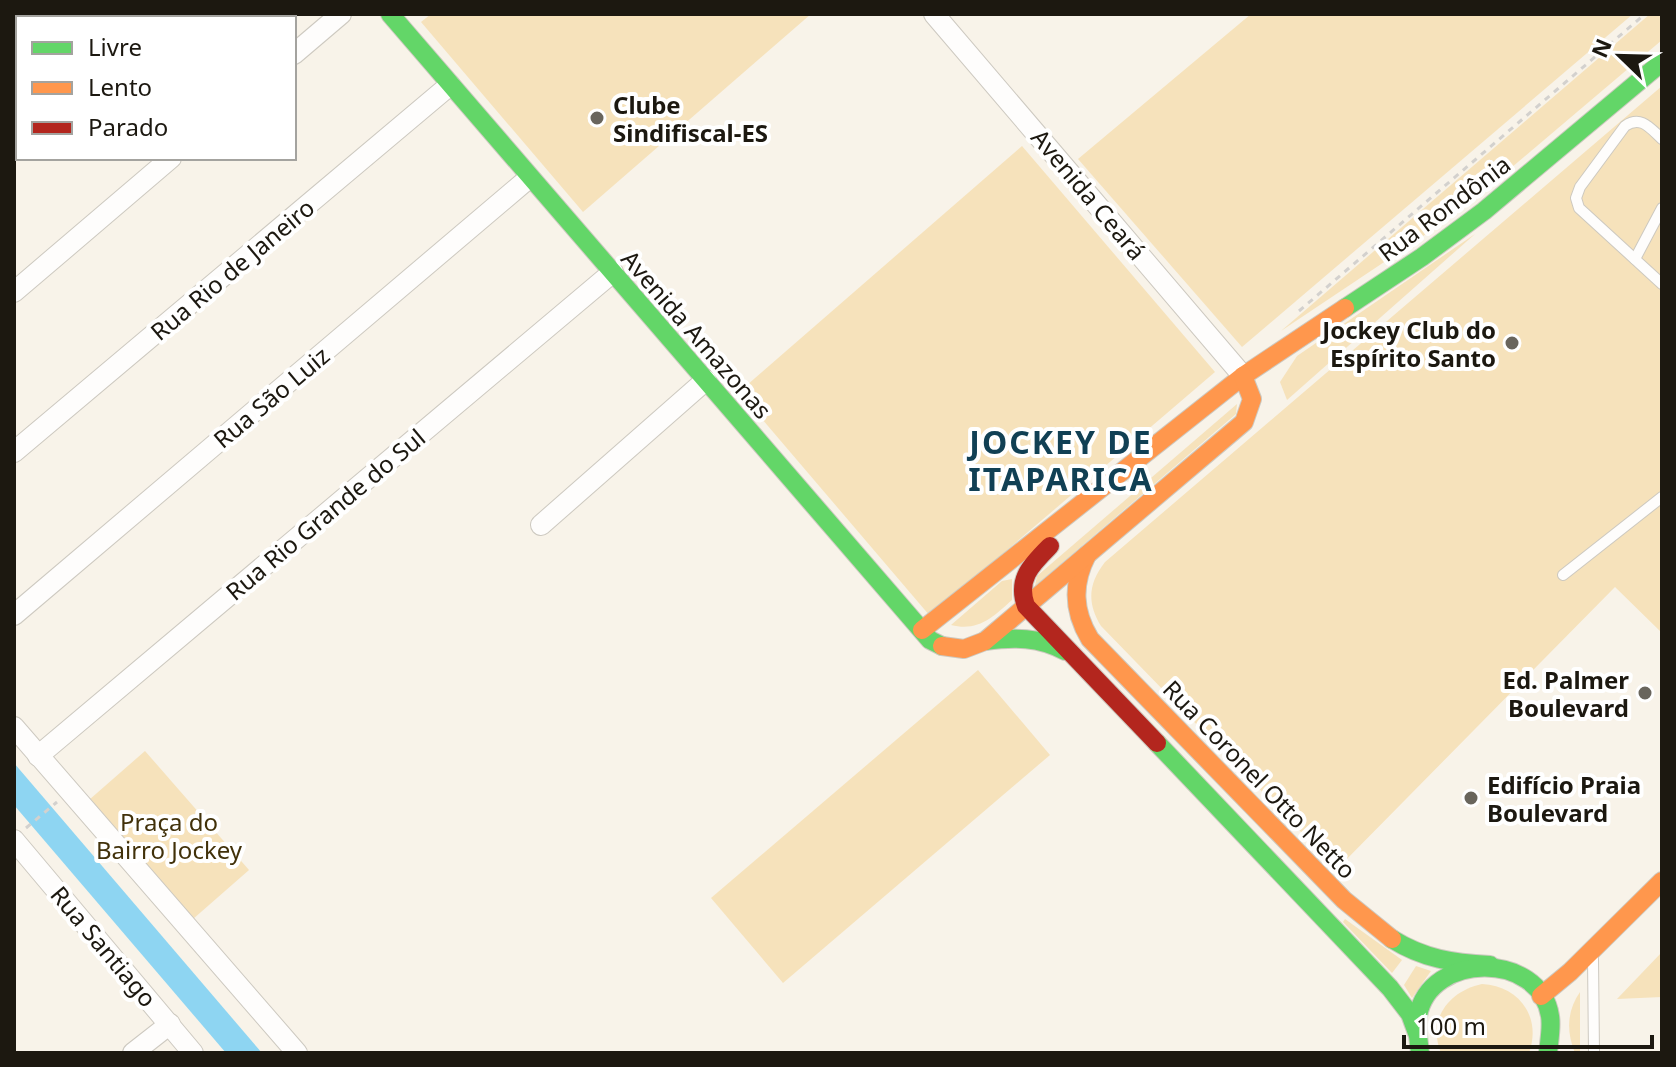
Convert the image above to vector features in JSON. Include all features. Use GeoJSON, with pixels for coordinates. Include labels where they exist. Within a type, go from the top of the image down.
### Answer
{"type":"FeatureCollection","features":[{"type":"Feature","properties":{"kind":"street"},"geometry":{"type":"LineString","coordinates":[[296,52],[341,14]]}},
{"type":"Feature","properties":{"kind":"street","name":"Avenida Amazonas"},"geometry":{"type":"LineString","coordinates":[[390,14],[937,645],[953,650],[970,649],[985,641],[1015,637],[1045,642],[1073,655]]}},
{"type":"Feature","properties":{"kind":"street","name":"Avenida Ceará"},"geometry":{"type":"LineString","coordinates":[[934,14],[1243,376]]}},
{"type":"Feature","properties":{"kind":"street","name":"Rua Rondônia"},"geometry":{"type":"LineString","coordinates":[[922,630],[1243,376],[1422,257],[1484,211],[1662,62]]}},
{"type":"Feature","properties":{"kind":"street","name":"Rua Rio de Janeiro"},"geometry":{"type":"LineString","coordinates":[[14,452],[450,85]]}},
{"type":"Feature","properties":{"kind":"street"},"geometry":{"type":"LineString","coordinates":[[14,292],[169,160]]}},
{"type":"Feature","properties":{"kind":"street","name":"Rua São Luiz"},"geometry":{"type":"LineString","coordinates":[[14,615],[529,178]]}},
{"type":"Feature","properties":{"kind":"street","name":"Rua Rio Grande do Sul"},"geometry":{"type":"LineString","coordinates":[[38,756],[613,272]]}},
{"type":"Feature","properties":{"kind":"street"},"geometry":{"type":"LineString","coordinates":[[985,641],[1244,422],[1252,409],[1253,393],[1243,376]]}},
{"type":"Feature","properties":{"kind":"street"},"geometry":{"type":"LineString","coordinates":[[541,525],[706,380]]}},
{"type":"Feature","properties":{"kind":"street"},"geometry":{"type":"LineString","coordinates":[[1026,606],[1021,589],[1028,569],[1114,478]]}},
{"type":"Feature","properties":{"kind":"street","name":"Rua Coronel Otto Netto"},"geometry":{"type":"LineString","coordinates":[[1087,554],[1075,589],[1077,611],[1090,639],[1333,889],[1363,919],[1417,952],[1447,963],[1490,965]]}},
{"type":"Feature","properties":{"kind":"street","name":"Rua Coronel Otto Netto"},"geometry":{"type":"LineString","coordinates":[[1026,606],[1390,988],[1410,1014],[1417,1033]]}},
{"type":"Feature","properties":{"kind":"street"},"geometry":{"type":"LineString","coordinates":[[14,727],[297,1053]]}},
{"type":"Feature","properties":{"kind":"street","name":"Rua Santiago"},"geometry":{"type":"LineString","coordinates":[[17,836],[193,1053]]}},
{"type":"Feature","properties":{"kind":"street"},"geometry":{"type":"LineString","coordinates":[[1541,996],[1593,951],[1662,881]]}},
{"type":"Feature","properties":{"kind":"street"},"geometry":{"type":"LineString","coordinates":[[1420,1053],[1417,1033],[1422,1006],[1438,983],[1462,968],[1490,965],[1514,971],[1534,986],[1541,996],[1551,1022],[1548,1053]]}},
{"type":"Feature","properties":{"kind":"street"},"geometry":{"type":"LineString","coordinates":[[133,1053],[170,1024]]}},
{"type":"Feature","properties":{"kind":"lane"},"geometry":{"type":"LineString","coordinates":[[1662,139],[1641,121],[1625,126],[1580,187],[1576,198],[1579,208],[1662,284]]}},
{"type":"Feature","properties":{"kind":"lane"},"geometry":{"type":"LineString","coordinates":[[1635,259],[1662,208]]}},
{"type":"Feature","properties":{"kind":"lane"},"geometry":{"type":"LineString","coordinates":[[1563,575],[1662,497]]}},
{"type":"Feature","properties":{"kind":"lane"},"geometry":{"type":"LineString","coordinates":[[1593,951],[1594,1053]]}},
{"type":"Feature","properties":{"kind":"path"},"geometry":{"type":"LineString","coordinates":[[1294,315],[1645,14]]}},
{"type":"Feature","properties":{"kind":"path"},"geometry":{"type":"LineString","coordinates":[[17,836],[54,804]]}},
{"type":"Feature","properties":{"kind":"green space","name":"Clube Sindifiscal-ES"},"geometry":{"type":"Polygon","coordinates":[[[431,14],[811,14],[583,212],[421,22],[431,14]]]}},
{"type":"Feature","properties":{"kind":"green space"},"geometry":{"type":"Polygon","coordinates":[[[1251,14],[1633,14],[1242,347],[1078,159],[1251,14]]]}},
{"type":"Feature","properties":{"kind":"green space"},"geometry":{"type":"Polygon","coordinates":[[[1650,14],[1662,14],[1662,40],[1459,212],[1281,331],[1650,14]]]}},
{"type":"Feature","properties":{"kind":"green space","name":"Jockey Club do Espírito Santo"},"geometry":{"type":"Polygon","coordinates":[[[1662,86],[1662,633],[1615,587],[1337,869],[1101,626],[1093,609],[1091,594],[1095,578],[1105,562],[1662,86]]]}},
{"type":"Feature","properties":{"kind":"green space"},"geometry":{"type":"Polygon","coordinates":[[[1022,146],[1215,372],[930,616],[739,392],[1022,146]]]}},
{"type":"Feature","properties":{"kind":"green space"},"geometry":{"type":"Polygon","coordinates":[[[1475,234],[1287,400],[1280,382],[1297,356],[1475,234]]]}},
{"type":"Feature","properties":{"kind":"green space"},"geometry":{"type":"Polygon","coordinates":[[[1237,404],[1236,414],[1035,586],[1037,576],[1237,404]]]}},
{"type":"Feature","properties":{"kind":"green space"},"geometry":{"type":"Polygon","coordinates":[[[1012,579],[1012,600],[991,617],[977,625],[951,625],[1002,581],[1012,579]]]}},
{"type":"Feature","properties":{"kind":"green space"},"geometry":{"type":"Polygon","coordinates":[[[978,670],[1050,755],[783,983],[711,898],[978,670]]]}},
{"type":"Feature","properties":{"kind":"green space","name":"Praça do Bairro Jockey"},"geometry":{"type":"Polygon","coordinates":[[[145,751],[249,870],[193,919],[89,800],[145,751]]]}},
{"type":"Feature","properties":{"kind":"green space"},"geometry":{"type":"Polygon","coordinates":[[[1345,919],[1402,960],[1392,973],[1343,922],[1345,919]]]}},
{"type":"Feature","properties":{"kind":"green space"},"geometry":{"type":"Polygon","coordinates":[[[1662,952],[1662,997],[1617,999],[1662,952]]]}},
{"type":"Feature","properties":{"kind":"green space"},"geometry":{"type":"Polygon","coordinates":[[[1416,966],[1431,971],[1412,998],[1404,985],[1416,966]]]}},
{"type":"Feature","properties":{"kind":"green space"},"geometry":{"type":"Polygon","coordinates":[[[1482,984],[1507,991],[1524,1006],[1532,1027],[1529,1053],[1441,1053],[1437,1029],[1444,1008],[1460,993],[1482,984]]]}},
{"type":"Feature","properties":{"kind":"green space"},"geometry":{"type":"Polygon","coordinates":[[[1580,992],[1580,1053],[1575,1053],[1569,1021],[1572,1006],[1580,992]]]}},
{"type":"Feature","properties":{"kind":"water"},"geometry":{"type":"Polygon","coordinates":[[[14,763],[262,1053],[226,1053],[14,805],[14,763]]]}},
{"type":"Feature","properties":{"kind":"traffic: fast"},"geometry":{"type":"LineString","coordinates":[[390,14],[930,640],[942,646]]}},
{"type":"Feature","properties":{"kind":"traffic: fast"},"geometry":{"type":"LineString","coordinates":[[1345,308],[1484,211],[1662,62]]}},
{"type":"Feature","properties":{"kind":"traffic: fast"},"geometry":{"type":"LineString","coordinates":[[985,641],[1026,639],[1065,651]]}},
{"type":"Feature","properties":{"kind":"traffic: fast"},"geometry":{"type":"LineString","coordinates":[[1157,743],[1390,988],[1410,1014],[1417,1033]]}},
{"type":"Feature","properties":{"kind":"traffic: fast"},"geometry":{"type":"LineString","coordinates":[[1392,939],[1439,959],[1490,965]]}},
{"type":"Feature","properties":{"kind":"traffic: fast"},"geometry":{"type":"LineString","coordinates":[[1420,1053],[1417,1020],[1426,995],[1442,980],[1462,971],[1484,968],[1507,971],[1527,980],[1542,995],[1551,1020],[1548,1053]]}},
{"type":"Feature","properties":{"kind":"traffic: slow"},"geometry":{"type":"LineString","coordinates":[[922,630],[1243,376],[1345,308]]}},
{"type":"Feature","properties":{"kind":"traffic: slow"},"geometry":{"type":"LineString","coordinates":[[942,646],[964,649],[985,641],[1244,422],[1252,399],[1243,376]]}},
{"type":"Feature","properties":{"kind":"traffic: slow"},"geometry":{"type":"LineString","coordinates":[[1087,555],[1079,576],[1076,597],[1080,618],[1090,639],[1344,900],[1392,939]]}},
{"type":"Feature","properties":{"kind":"traffic: slow"},"geometry":{"type":"LineString","coordinates":[[1541,996],[1570,972],[1662,881]]}},
{"type":"Feature","properties":{"kind":"traffic: jam"},"geometry":{"type":"LineString","coordinates":[[1050,546],[1024,580],[1026,606],[1157,743]]}},
{"type":"Feature","properties":{"kind":"place","name":"Clube Sindifiscal-ES"},"geometry":{"type":"Point","coordinates":[597,118]}},
{"type":"Feature","properties":{"kind":"place","name":"Jockey Club do Espírito Santo"},"geometry":{"type":"Point","coordinates":[1512,343]}},
{"type":"Feature","properties":{"kind":"place","name":"Ed. Palmer Boulevard"},"geometry":{"type":"Point","coordinates":[1645,693]}},
{"type":"Feature","properties":{"kind":"place","name":"Edifício Praia Boulevard"},"geometry":{"type":"Point","coordinates":[1471,798]}},
{"type":"Feature","properties":{"kind":"district","name":"JOCKEY DE ITAPARICA"},"geometry":{"type":"Point","coordinates":[1061,460]}}]}
